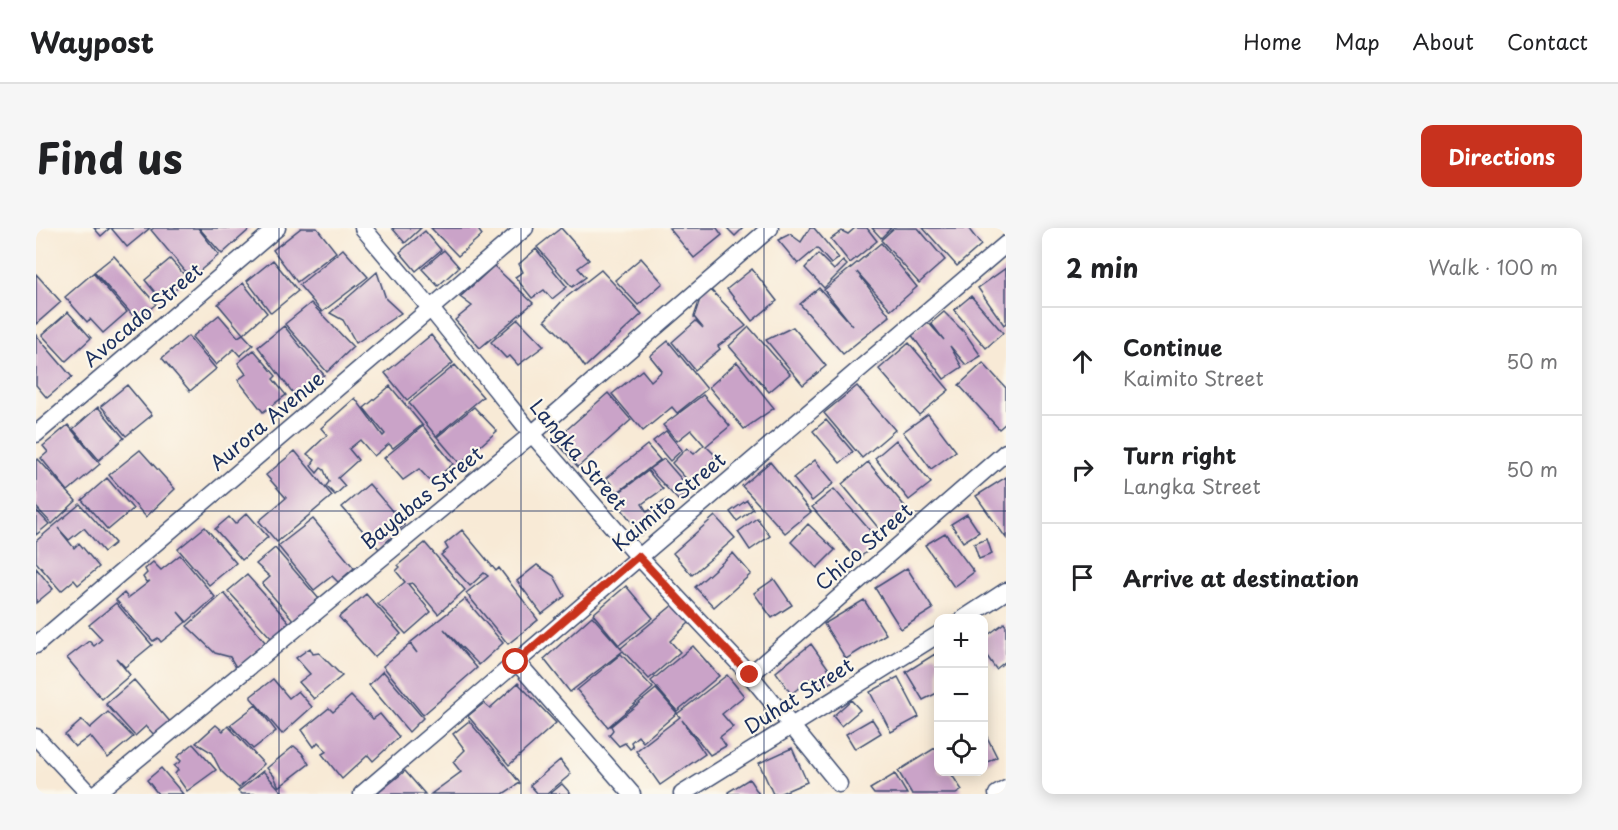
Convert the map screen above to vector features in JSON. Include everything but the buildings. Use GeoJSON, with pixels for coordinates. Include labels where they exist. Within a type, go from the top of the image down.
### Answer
{"type":"FeatureCollection","features":[{"type":"Feature","properties":{"kind":"street","name":"Avocado Street"},"geometry":{"type":"LineString","coordinates":[[36,434],[278,228]]}},
{"type":"Feature","properties":{"kind":"street","name":"Langka Street"},"geometry":{"type":"LineString","coordinates":[[363,228],[532,434],[638,556],[750,675],[839,784]]}},
{"type":"Feature","properties":{"kind":"street","name":"Aurora Avenue"},"geometry":{"type":"LineString","coordinates":[[36,645],[525,228]]}},
{"type":"Feature","properties":{"kind":"street","name":"Bayabas Street"},"geometry":{"type":"LineString","coordinates":[[95,794],[532,434],[770,228]]}},
{"type":"Feature","properties":{"kind":"street","name":"Kaimito Street"},"geometry":{"type":"LineString","coordinates":[[362,794],[1006,244]]}},
{"type":"Feature","properties":{"kind":"street","name":"Chico Street"},"geometry":{"type":"LineString","coordinates":[[750,675],[1006,452]]}},
{"type":"Feature","properties":{"kind":"street"},"geometry":{"type":"LineString","coordinates":[[969,614],[1006,591]]}},
{"type":"Feature","properties":{"kind":"street","name":"Duhat Street"},"geometry":{"type":"LineString","coordinates":[[682,794],[934,637]]}},
{"type":"Feature","properties":{"kind":"street"},"geometry":{"type":"LineString","coordinates":[[516,662],[632,794]]}},
{"type":"Feature","properties":{"kind":"street"},"geometry":{"type":"LineString","coordinates":[[36,737],[89,794]]}},
{"type":"Feature","properties":{"kind":"street"},"geometry":{"type":"LineString","coordinates":[[997,794],[1006,789]]}},
{"type":"Feature","properties":{"kind":"route"},"geometry":{"type":"LineString","coordinates":[[516,662],[638,556],[750,675]]}}]}
